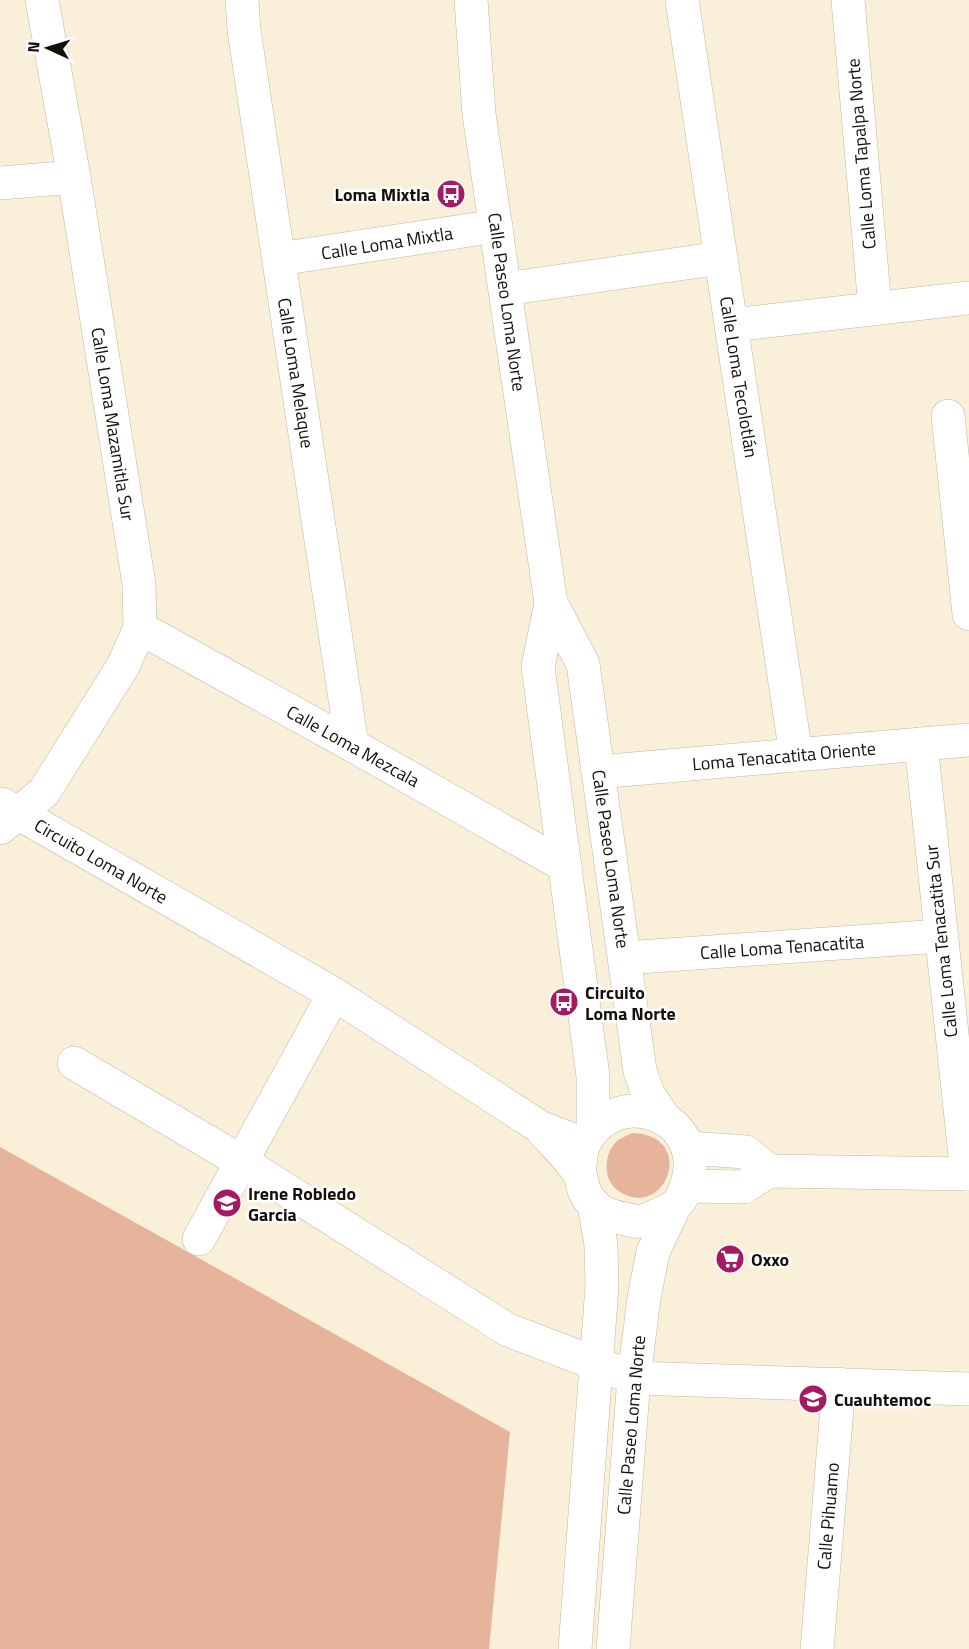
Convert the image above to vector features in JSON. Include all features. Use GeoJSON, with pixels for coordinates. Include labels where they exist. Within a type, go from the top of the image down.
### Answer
{"type":"FeatureCollection","features":[{"type":"Feature","properties":{"kind":"street","name":"Calle Loma Mazamitla Sur"},"geometry":{"type":"LineString","coordinates":[[6,815],[44,792],[123,666],[140,628],[139,584],[75,177],[42,0]]}},
{"type":"Feature","properties":{"kind":"street","name":"Calle Loma Melaque"},"geometry":{"type":"LineString","coordinates":[[242,0],[246,41],[352,745]]}},
{"type":"Feature","properties":{"kind":"street","name":"Calle Paseo Loma Norte"},"geometry":{"type":"LineString","coordinates":[[471,0],[479,114],[551,603],[583,664],[640,1071],[648,1094],[664,1118]]}},
{"type":"Feature","properties":{"kind":"street","name":"Calle Loma Tecolotlán"},"geometry":{"type":"LineString","coordinates":[[682,0],[796,755]]}},
{"type":"Feature","properties":{"kind":"street","name":"Calle Loma Tapalpa Norte"},"geometry":{"type":"LineString","coordinates":[[848,0],[875,308]]}},
{"type":"Feature","properties":{"kind":"street"},"geometry":{"type":"LineString","coordinates":[[0,183],[75,177]]}},
{"type":"Feature","properties":{"kind":"street","name":"Calle Loma Mixtla"},"geometry":{"type":"LineString","coordinates":[[279,259],[496,226]]}},
{"type":"Feature","properties":{"kind":"street"},"geometry":{"type":"LineString","coordinates":[[505,290],[721,258]]}},
{"type":"Feature","properties":{"kind":"street"},"geometry":{"type":"LineString","coordinates":[[732,325],[969,298]]}},
{"type":"Feature","properties":{"kind":"street"},"geometry":{"type":"LineString","coordinates":[[948,416],[969,614]]}},
{"type":"Feature","properties":{"kind":"street","name":"Calle Paseo Loma Norte"},"geometry":{"type":"LineString","coordinates":[[551,603],[538,667],[593,1076],[585,1149]]}},
{"type":"Feature","properties":{"kind":"street","name":"Calle Loma Mezcala"},"geometry":{"type":"LineString","coordinates":[[140,628],[565,866]]}},
{"type":"Feature","properties":{"kind":"street","name":"Loma Tenacatita Oriente"},"geometry":{"type":"LineString","coordinates":[[598,772],[969,740]]}},
{"type":"Feature","properties":{"kind":"street","name":"Calle Loma Tenacatita Sur"},"geometry":{"type":"LineString","coordinates":[[921,744],[940,936],[968,1174]]}},
{"type":"Feature","properties":{"kind":"street","name":"Circuito Loma Norte"},"geometry":{"type":"LineString","coordinates":[[6,815],[334,994],[540,1127],[585,1149]]}},
{"type":"Feature","properties":{"kind":"street","name":"Calle Loma Tenacatita"},"geometry":{"type":"LineString","coordinates":[[625,958],[940,936]]}},
{"type":"Feature","properties":{"kind":"street"},"geometry":{"type":"LineString","coordinates":[[200,1239],[334,994]]}},
{"type":"Feature","properties":{"kind":"street"},"geometry":{"type":"LineString","coordinates":[[74,1064],[242,1162],[508,1330],[634,1378],[969,1389]]}},
{"type":"Feature","properties":{"kind":"street"},"geometry":{"type":"LineString","coordinates":[[681,1196],[691,1167],[688,1148],[679,1131],[664,1118],[646,1111],[626,1111],[608,1117],[585,1149],[584,1190],[594,1205],[607,1216],[642,1222],[681,1196],[744,1187],[769,1171],[968,1174]]}},
{"type":"Feature","properties":{"kind":"street"},"geometry":{"type":"LineString","coordinates":[[688,1148],[746,1152],[769,1171]]}},
{"type":"Feature","properties":{"kind":"street","name":"Calle Paseo Loma Norte"},"geometry":{"type":"LineString","coordinates":[[613,1649],[634,1378],[644,1298],[652,1252],[681,1196]]}},
{"type":"Feature","properties":{"kind":"street"},"geometry":{"type":"LineString","coordinates":[[575,1649],[602,1286],[601,1245],[594,1205]]}},
{"type":"Feature","properties":{"kind":"street","name":"Calle Pihuamo"},"geometry":{"type":"LineString","coordinates":[[818,1649],[839,1384]]}},
{"type":"Feature","properties":{"kind":"shaded area"},"geometry":{"type":"Polygon","coordinates":[[[632,1133],[653,1137],[665,1148],[669,1161],[667,1176],[660,1188],[648,1196],[633,1197],[616,1189],[607,1172],[607,1159],[612,1147],[632,1133]]]}},
{"type":"Feature","properties":{"kind":"shaded area"},"geometry":{"type":"Polygon","coordinates":[[[0,1147],[510,1432],[489,1649],[0,1649],[0,1147]]]}},
{"type":"Feature","properties":{"kind":"place","name":"Loma Mixtla"},"geometry":{"type":"Point","coordinates":[451,194]}},
{"type":"Feature","properties":{"kind":"place","name":"Circuito Loma Norte"},"geometry":{"type":"Point","coordinates":[564,1002]}},
{"type":"Feature","properties":{"kind":"place","name":"Irene Robledo Garcia"},"geometry":{"type":"Point","coordinates":[227,1203]}},
{"type":"Feature","properties":{"kind":"place","name":"Oxxo"},"geometry":{"type":"Point","coordinates":[730,1259]}},
{"type":"Feature","properties":{"kind":"place","name":"Cuauhtemoc"},"geometry":{"type":"Point","coordinates":[813,1399]}}]}
